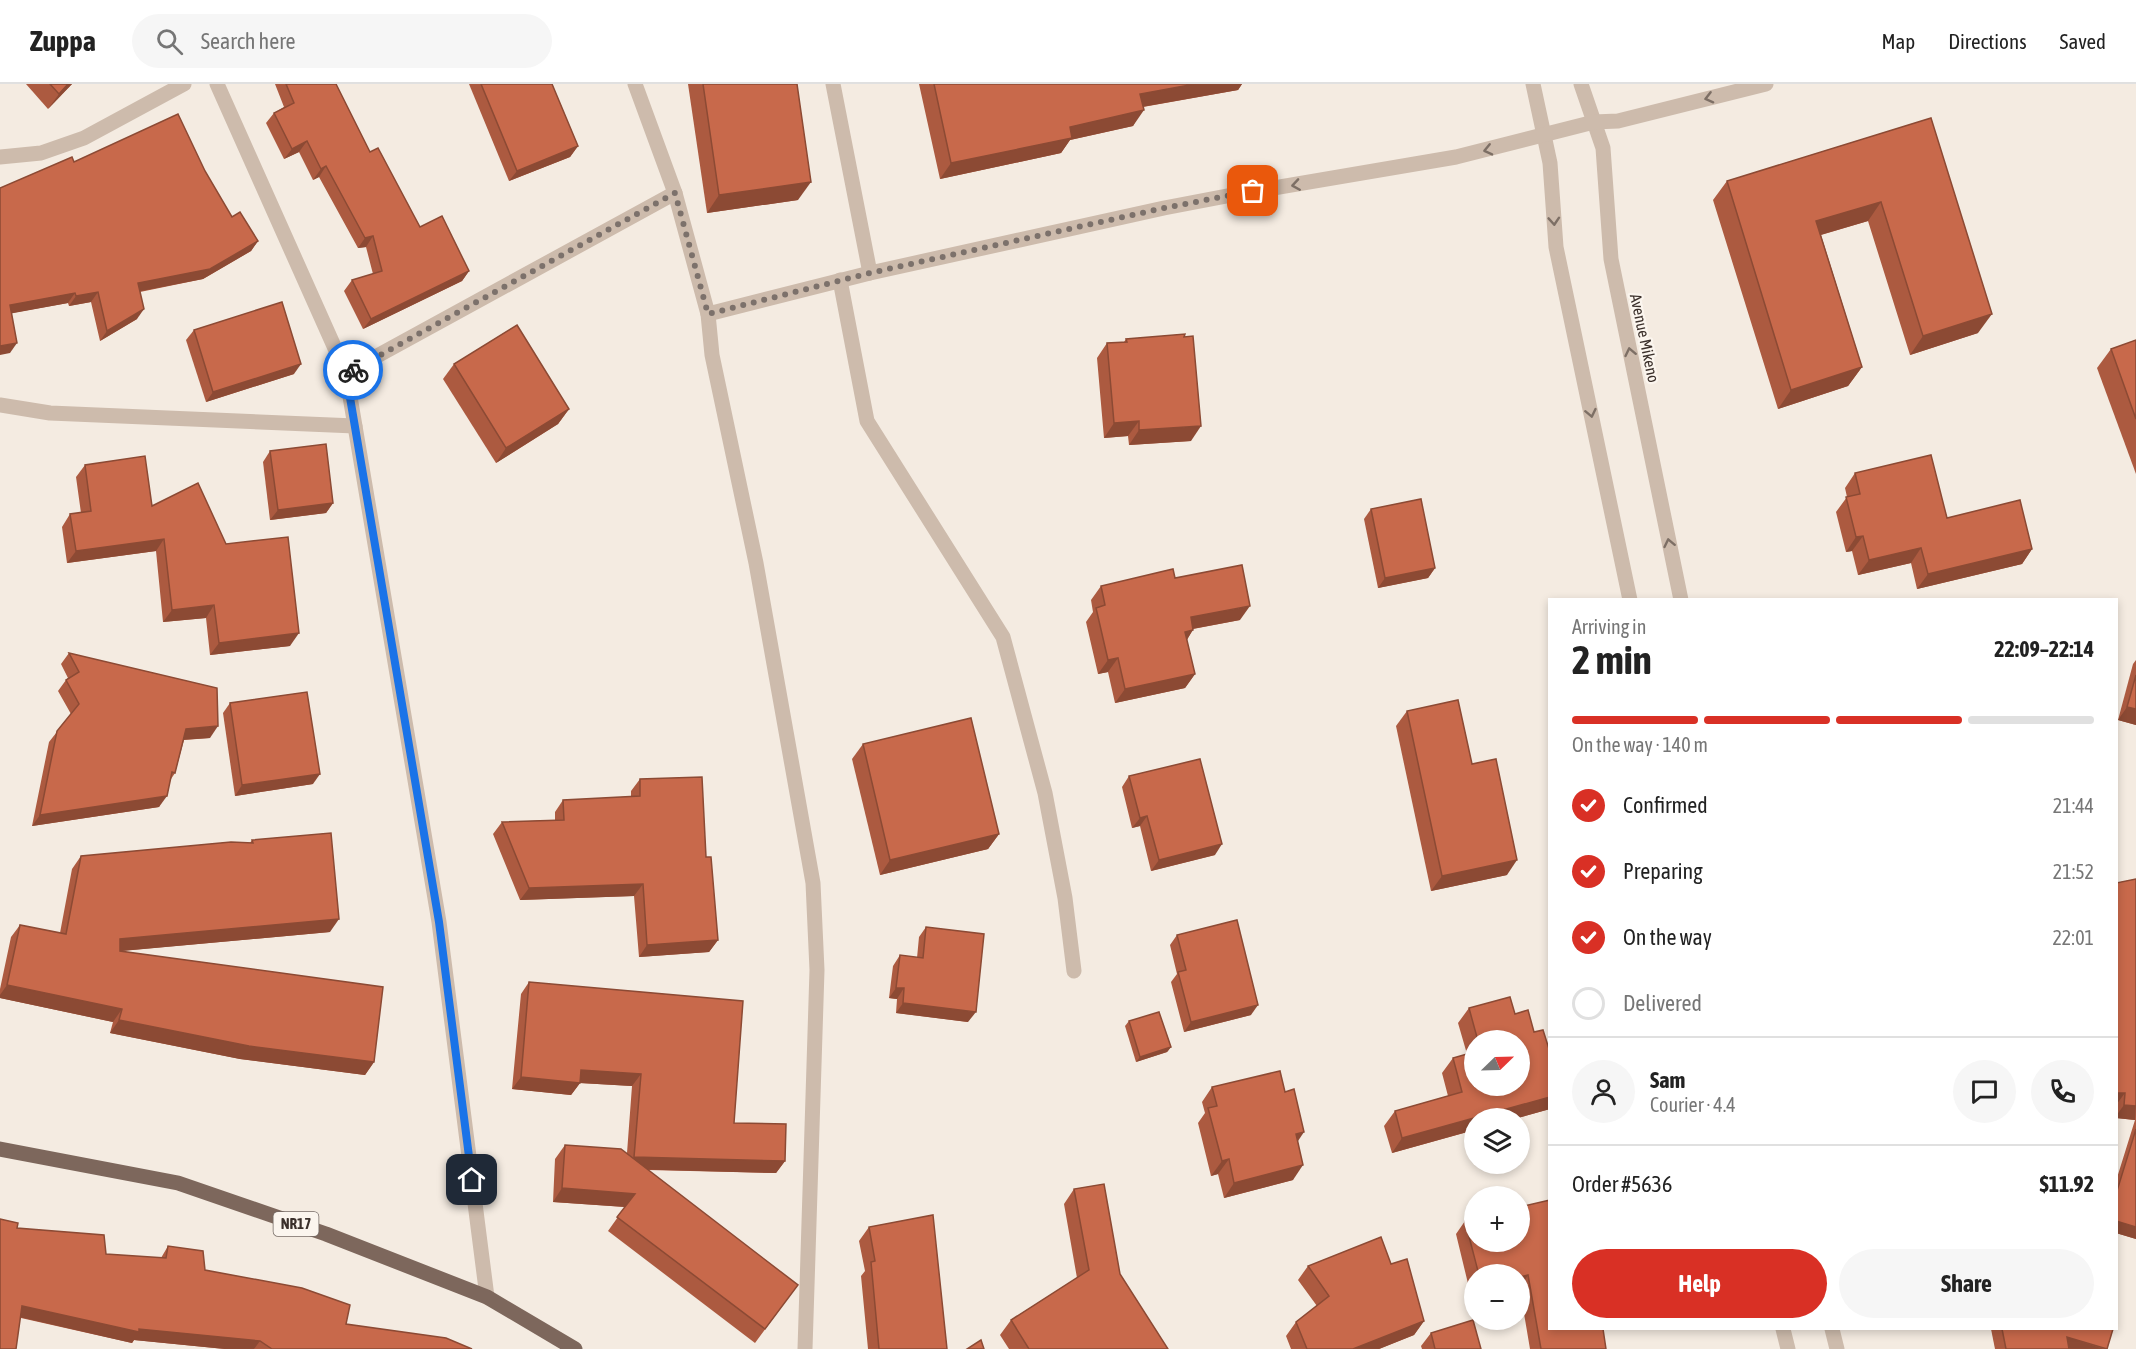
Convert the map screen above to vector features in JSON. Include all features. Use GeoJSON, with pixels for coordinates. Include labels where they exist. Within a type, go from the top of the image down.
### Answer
{"type":"FeatureCollection","features":[{"type":"Feature","properties":{"kind":"main road","name":"NR17"},"geometry":{"type":"LineString","coordinates":[[0,1149],[178,1183],[326,1234],[487,1297],[575,1349]]}},
{"type":"Feature","properties":{"kind":"street"},"geometry":{"type":"LineString","coordinates":[[0,157],[41,153],[84,138],[184,84]]}},
{"type":"Feature","properties":{"kind":"street"},"geometry":{"type":"LineString","coordinates":[[217,84],[346,374],[439,922],[487,1297]]}},
{"type":"Feature","properties":{"kind":"street"},"geometry":{"type":"LineString","coordinates":[[635,84],[675,193],[708,314],[712,355],[756,563],[813,883],[817,970],[805,1349]]}},
{"type":"Feature","properties":{"kind":"street"},"geometry":{"type":"LineString","coordinates":[[833,84],[870,273]]}},
{"type":"Feature","properties":{"kind":"street"},"geometry":{"type":"LineString","coordinates":[[1533,84],[1550,163],[1556,247],[1630,598]]}},
{"type":"Feature","properties":{"kind":"street","name":"Avenue Mikeno"},"geometry":{"type":"LineString","coordinates":[[1581,84],[1603,148],[1611,259],[1681,598]]}},
{"type":"Feature","properties":{"kind":"street"},"geometry":{"type":"LineString","coordinates":[[708,314],[870,273],[1164,208],[1456,157],[1594,122],[1618,121],[1766,84]]}},
{"type":"Feature","properties":{"kind":"street"},"geometry":{"type":"LineString","coordinates":[[346,374],[675,193]]}},
{"type":"Feature","properties":{"kind":"street"},"geometry":{"type":"LineString","coordinates":[[840,280],[867,421],[1003,637],[1045,793],[1065,898],[1074,971]]}},
{"type":"Feature","properties":{"kind":"street"},"geometry":{"type":"LineString","coordinates":[[0,405],[50,413],[355,426]]}},
{"type":"Feature","properties":{"kind":"street"},"geometry":{"type":"LineString","coordinates":[[1783,1330],[1788,1349]]}},
{"type":"Feature","properties":{"kind":"street"},"geometry":{"type":"LineString","coordinates":[[1832,1330],[1837,1349]]}},
{"type":"Feature","properties":{"kind":"building"},"geometry":{"type":"Polygon","coordinates":[[[50,84],[68,84],[59,94],[50,84]]]}},
{"type":"Feature","properties":{"kind":"building"},"geometry":{"type":"Polygon","coordinates":[[[286,84],[336,84],[370,152],[378,148],[420,227],[442,216],[469,271],[371,319],[352,280],[382,271],[373,236],[365,238],[326,166],[321,169],[307,141],[292,149],[274,113],[294,103],[286,84]]]}},
{"type":"Feature","properties":{"kind":"building"},"geometry":{"type":"Polygon","coordinates":[[[481,84],[552,84],[578,146],[517,171],[481,84]]]}},
{"type":"Feature","properties":{"kind":"building"},"geometry":{"type":"Polygon","coordinates":[[[703,84],[797,84],[811,182],[719,195],[703,84]]]}},
{"type":"Feature","properties":{"kind":"building"},"geometry":{"type":"Polygon","coordinates":[[[934,84],[1195,84],[1140,94],[1144,110],[1070,127],[1072,138],[951,163],[934,84]]]}},
{"type":"Feature","properties":{"kind":"building"},"geometry":{"type":"Polygon","coordinates":[[[178,114],[205,171],[232,217],[240,212],[258,241],[210,269],[138,283],[144,309],[107,331],[98,292],[76,296],[75,293],[10,305],[17,343],[0,346],[0,188],[72,157],[74,162],[178,114]]]}},
{"type":"Feature","properties":{"kind":"building"},"geometry":{"type":"Polygon","coordinates":[[[1931,118],[1992,314],[1923,336],[1881,202],[1816,221],[1862,367],[1791,390],[1727,181],[1931,118]]]}},
{"type":"Feature","properties":{"kind":"building"},"geometry":{"type":"Polygon","coordinates":[[[282,302],[301,364],[213,392],[194,330],[282,302]]]}},
{"type":"Feature","properties":{"kind":"building"},"geometry":{"type":"Polygon","coordinates":[[[517,325],[569,409],[506,448],[454,364],[517,325]]]}},
{"type":"Feature","properties":{"kind":"building"},"geometry":{"type":"Polygon","coordinates":[[[1185,334],[1184,337],[1193,336],[1201,426],[1139,430],[1139,421],[1114,423],[1107,343],[1185,334]]]}},
{"type":"Feature","properties":{"kind":"building"},"geometry":{"type":"Polygon","coordinates":[[[2136,340],[2136,419],[2111,349],[2136,340]]]}},
{"type":"Feature","properties":{"kind":"building"},"geometry":{"type":"Polygon","coordinates":[[[326,444],[333,503],[278,510],[270,451],[326,444]]]}},
{"type":"Feature","properties":{"kind":"building"},"geometry":{"type":"Polygon","coordinates":[[[1931,455],[1947,518],[2020,500],[2032,549],[1928,574],[1921,548],[1869,560],[1863,536],[1856,537],[1846,497],[1860,494],[1855,473],[1931,455]]]}},
{"type":"Feature","properties":{"kind":"building"},"geometry":{"type":"Polygon","coordinates":[[[145,456],[152,506],[198,483],[226,544],[288,537],[299,633],[219,643],[214,605],[172,610],[164,539],[76,551],[70,514],[91,511],[85,465],[145,456]]]}},
{"type":"Feature","properties":{"kind":"building"},"geometry":{"type":"Polygon","coordinates":[[[1421,499],[1435,568],[1385,578],[1371,509],[1421,499]]]}},
{"type":"Feature","properties":{"kind":"building"},"geometry":{"type":"Polygon","coordinates":[[[1242,565],[1250,606],[1191,617],[1193,630],[1185,632],[1195,674],[1125,689],[1118,658],[1108,660],[1096,608],[1105,605],[1101,586],[1173,569],[1175,578],[1242,565]]]}},
{"type":"Feature","properties":{"kind":"building"},"geometry":{"type":"Polygon","coordinates":[[[69,653],[217,688],[218,726],[186,729],[167,796],[40,815],[57,731],[79,704],[66,680],[79,672],[69,653]]]}},
{"type":"Feature","properties":{"kind":"building"},"geometry":{"type":"Polygon","coordinates":[[[2136,675],[2136,709],[2127,707],[2136,675]]]}},
{"type":"Feature","properties":{"kind":"building"},"geometry":{"type":"Polygon","coordinates":[[[307,692],[320,774],[242,785],[230,703],[307,692]]]}},
{"type":"Feature","properties":{"kind":"building"},"geometry":{"type":"Polygon","coordinates":[[[1458,700],[1472,764],[1496,759],[1517,860],[1442,876],[1407,711],[1458,700]]]}},
{"type":"Feature","properties":{"kind":"building"},"geometry":{"type":"Polygon","coordinates":[[[971,718],[999,834],[890,860],[863,744],[971,718]]]}},
{"type":"Feature","properties":{"kind":"building"},"geometry":{"type":"Polygon","coordinates":[[[1200,759],[1222,844],[1159,860],[1147,816],[1140,818],[1129,776],[1200,759]]]}},
{"type":"Feature","properties":{"kind":"building"},"geometry":{"type":"Polygon","coordinates":[[[702,777],[706,857],[711,857],[718,940],[647,945],[643,884],[529,888],[502,822],[564,820],[563,800],[640,796],[640,779],[702,777]]]}},
{"type":"Feature","properties":{"kind":"building"},"geometry":{"type":"Polygon","coordinates":[[[331,833],[339,919],[120,939],[120,951],[383,987],[374,1062],[249,1046],[119,1020],[122,1009],[7,985],[20,925],[66,934],[81,856],[231,842],[253,843],[252,840],[331,833]]]}},
{"type":"Feature","properties":{"kind":"building"},"geometry":{"type":"Polygon","coordinates":[[[2136,879],[2136,1106],[2124,1105],[2125,1093],[2118,1093],[2118,883],[2136,879]]]}},
{"type":"Feature","properties":{"kind":"building"},"geometry":{"type":"Polygon","coordinates":[[[1237,920],[1258,1005],[1191,1022],[1178,972],[1186,970],[1177,935],[1237,920]]]}},
{"type":"Feature","properties":{"kind":"building"},"geometry":{"type":"Polygon","coordinates":[[[926,927],[984,934],[976,1012],[903,1003],[904,988],[896,988],[900,955],[923,958],[926,927]]]}},
{"type":"Feature","properties":{"kind":"building"},"geometry":{"type":"Polygon","coordinates":[[[529,982],[743,1001],[734,1123],[786,1124],[785,1161],[634,1157],[641,1074],[581,1070],[580,1083],[521,1077],[529,982]]]}},
{"type":"Feature","properties":{"kind":"building"},"geometry":{"type":"Polygon","coordinates":[[[1510,997],[1515,1014],[1528,1010],[1534,1032],[1543,1030],[1548,1046],[1548,1098],[1510,1108],[1464,1108],[1464,1121],[1402,1138],[1395,1111],[1462,1092],[1453,1058],[1464,1055],[1464,1096],[1530,1096],[1530,1030],[1475,1030],[1469,1008],[1510,997]]]}},
{"type":"Feature","properties":{"kind":"building"},"geometry":{"type":"Polygon","coordinates":[[[1159,1012],[1171,1047],[1140,1057],[1129,1021],[1159,1012]]]}},
{"type":"Feature","properties":{"kind":"building"},"geometry":{"type":"Polygon","coordinates":[[[1280,1071],[1285,1092],[1294,1089],[1304,1132],[1296,1134],[1303,1165],[1234,1183],[1229,1159],[1222,1161],[1208,1108],[1217,1106],[1212,1087],[1280,1071]]]}},
{"type":"Feature","properties":{"kind":"building"},"geometry":{"type":"Polygon","coordinates":[[[2136,1129],[2136,1227],[2118,1222],[2118,1188],[2136,1129]]]}},
{"type":"Feature","properties":{"kind":"building"},"geometry":{"type":"Polygon","coordinates":[[[565,1145],[621,1149],[798,1285],[765,1329],[617,1217],[635,1194],[562,1188],[565,1145]]]}},
{"type":"Feature","properties":{"kind":"building"},"geometry":{"type":"Polygon","coordinates":[[[1104,1184],[1120,1274],[1168,1349],[1029,1349],[1011,1320],[1089,1270],[1074,1189],[1104,1184]]]}},
{"type":"Feature","properties":{"kind":"building"},"geometry":{"type":"Polygon","coordinates":[[[1548,1200],[1548,1330],[1603,1330],[1606,1349],[1541,1349],[1530,1286],[1530,1264],[1476,1264],[1473,1252],[1530,1252],[1530,1205],[1548,1200]]]}},
{"type":"Feature","properties":{"kind":"building"},"geometry":{"type":"Polygon","coordinates":[[[933,1215],[947,1349],[879,1349],[871,1262],[875,1261],[869,1227],[933,1215]]]}},
{"type":"Feature","properties":{"kind":"building"},"geometry":{"type":"Polygon","coordinates":[[[0,1219],[18,1223],[17,1228],[104,1235],[106,1254],[166,1258],[168,1246],[203,1251],[205,1270],[302,1288],[350,1305],[346,1324],[446,1338],[472,1349],[272,1349],[260,1341],[139,1329],[139,1332],[22,1306],[16,1349],[0,1349],[0,1219]]]}},
{"type":"Feature","properties":{"kind":"building"},"geometry":{"type":"Polygon","coordinates":[[[1381,1237],[1391,1264],[1407,1259],[1424,1321],[1353,1349],[1307,1349],[1296,1322],[1329,1296],[1308,1266],[1381,1237]]]}},
{"type":"Feature","properties":{"kind":"building"},"geometry":{"type":"Polygon","coordinates":[[[1464,1323],[1464,1330],[1476,1330],[1481,1349],[1435,1349],[1431,1333],[1464,1323]]]}},
{"type":"Feature","properties":{"kind":"building"},"geometry":{"type":"Polygon","coordinates":[[[2002,1330],[2113,1330],[2107,1349],[2067,1337],[2069,1349],[2006,1349],[2002,1330]]]}},
{"type":"Feature","properties":{"kind":"building"},"geometry":{"type":"Polygon","coordinates":[[[981,1340],[984,1349],[967,1349],[981,1340]]]}},
{"type":"Feature","properties":{"kind":"way so far"},"geometry":{"type":"LineString","coordinates":[[353,370],[675,193],[708,314],[870,273],[1164,208],[1253,191]]}},
{"type":"Feature","properties":{"kind":"route"},"geometry":{"type":"LineString","coordinates":[[353,370],[346,374],[439,922],[472,1180]]}}]}
